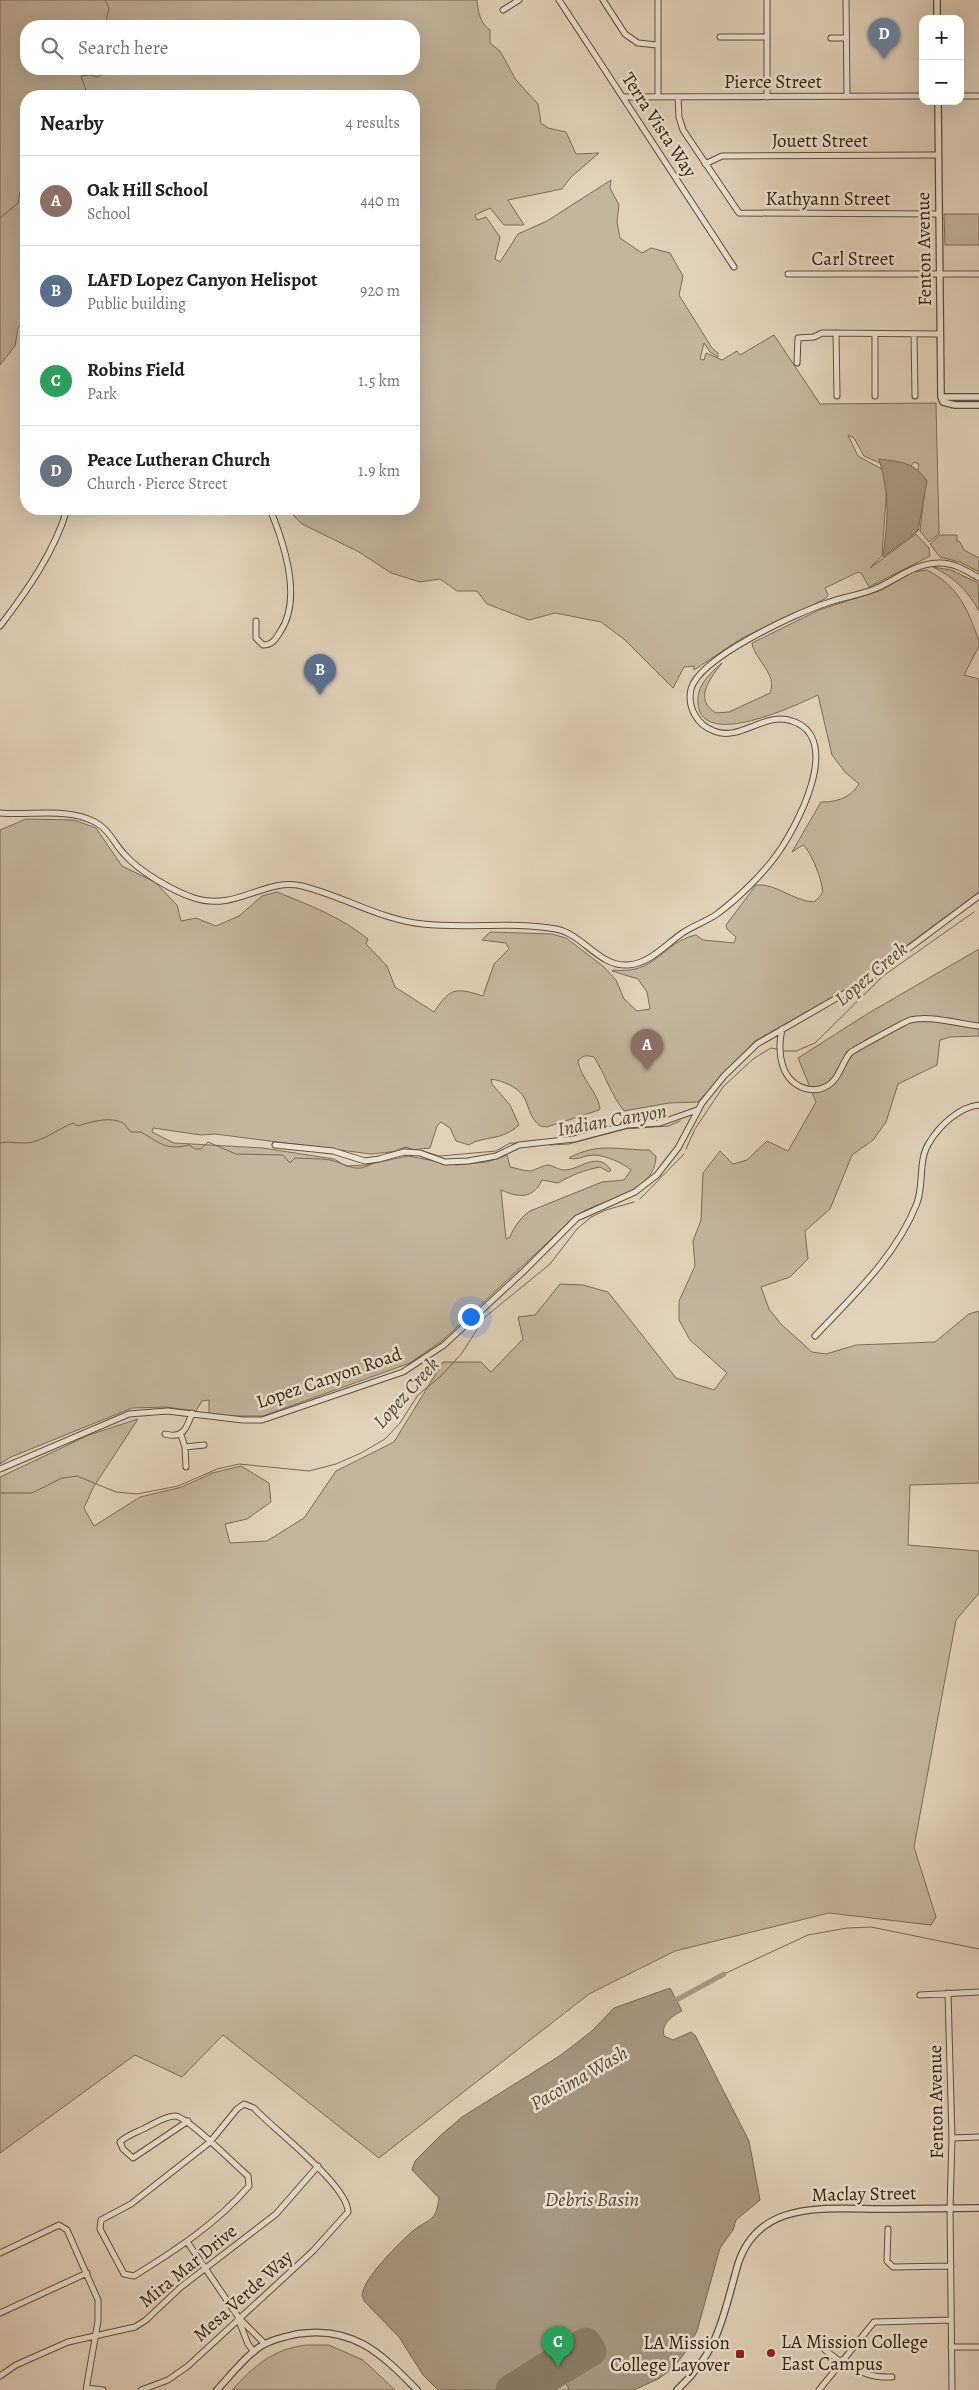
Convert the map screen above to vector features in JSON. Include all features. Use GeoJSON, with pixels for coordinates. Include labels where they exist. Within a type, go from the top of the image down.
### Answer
{"type":"FeatureCollection","features":[{"type":"Feature","properties":{"kind":"street"},"geometry":{"type":"LineString","coordinates":[[504,10],[519,0]]}},
{"type":"Feature","properties":{"kind":"street","name":"Terra Vista Way"},"geometry":{"type":"LineString","coordinates":[[559,0],[734,267]]}},
{"type":"Feature","properties":{"kind":"street"},"geometry":{"type":"LineString","coordinates":[[603,0],[625,34],[638,43],[657,45]]}},
{"type":"Feature","properties":{"kind":"street"},"geometry":{"type":"LineString","coordinates":[[658,0],[658,97]]}},
{"type":"Feature","properties":{"kind":"street"},"geometry":{"type":"LineString","coordinates":[[767,0],[767,97]]}},
{"type":"Feature","properties":{"kind":"street"},"geometry":{"type":"LineString","coordinates":[[846,0],[847,96]]}},
{"type":"Feature","properties":{"kind":"street"},"geometry":{"type":"LineString","coordinates":[[937,0],[937,15]]}},
{"type":"Feature","properties":{"kind":"street"},"geometry":{"type":"LineString","coordinates":[[720,37],[767,37]]}},
{"type":"Feature","properties":{"kind":"street"},"geometry":{"type":"LineString","coordinates":[[831,38],[846,38]]}},
{"type":"Feature","properties":{"kind":"street","name":"Pierce Street"},"geometry":{"type":"LineString","coordinates":[[624,97],[919,96]]}},
{"type":"Feature","properties":{"kind":"street"},"geometry":{"type":"LineString","coordinates":[[964,96],[979,96]]}},
{"type":"Feature","properties":{"kind":"street"},"geometry":{"type":"LineString","coordinates":[[678,97],[679,117],[683,130],[705,164]]}},
{"type":"Feature","properties":{"kind":"street","name":"Fenton Avenue"},"geometry":{"type":"LineString","coordinates":[[938,105],[941,397]]}},
{"type":"Feature","properties":{"kind":"street","name":"Jouett Street"},"geometry":{"type":"LineString","coordinates":[[705,164],[722,156],[938,155]]}},
{"type":"Feature","properties":{"kind":"street","name":"Kathyann Street"},"geometry":{"type":"LineString","coordinates":[[705,164],[733,207],[739,213],[748,215],[938,214]]}},
{"type":"Feature","properties":{"kind":"street","name":"Carl Street"},"geometry":{"type":"LineString","coordinates":[[788,274],[979,274]]}},
{"type":"Feature","properties":{"kind":"street"},"geometry":{"type":"LineString","coordinates":[[797,363],[798,338],[814,337],[822,333],[940,334]]}},
{"type":"Feature","properties":{"kind":"street"},"geometry":{"type":"LineString","coordinates":[[836,334],[837,396]]}},
{"type":"Feature","properties":{"kind":"street"},"geometry":{"type":"LineString","coordinates":[[874,334],[875,396]]}},
{"type":"Feature","properties":{"kind":"street"},"geometry":{"type":"LineString","coordinates":[[914,334],[914,396]]}},
{"type":"Feature","properties":{"kind":"street"},"geometry":{"type":"LineString","coordinates":[[979,396],[941,397],[943,402],[947,404],[979,405]]}},
{"type":"Feature","properties":{"kind":"street"},"geometry":{"type":"LineString","coordinates":[[0,626],[21,599],[61,531],[66,515]]}},
{"type":"Feature","properties":{"kind":"street"},"geometry":{"type":"LineString","coordinates":[[256,621],[256,638],[263,645],[269,645],[274,642],[290,614],[291,597],[282,538],[272,515]]}},
{"type":"Feature","properties":{"kind":"street"},"geometry":{"type":"LineString","coordinates":[[0,813],[72,815],[93,821],[108,831],[125,855],[143,870],[184,894],[197,899],[223,902],[272,887],[295,885],[410,922],[442,926],[509,925],[560,930],[571,934],[614,964],[639,964],[682,933],[717,914],[766,869],[795,825],[808,794],[816,765],[817,750],[812,737],[796,722],[781,718],[732,734],[723,734],[703,725],[693,711],[690,695],[695,681],[703,671],[736,646],[805,612],[831,601],[875,588],[917,567],[936,563],[948,563],[979,578]]}},
{"type":"Feature","properties":{"kind":"street","name":"Lopez Canyon Road"},"geometry":{"type":"LineString","coordinates":[[0,1469],[129,1414],[153,1410],[243,1420],[262,1420],[402,1372],[428,1357],[451,1340],[577,1218],[629,1196],[647,1184],[667,1164],[678,1148],[697,1110],[724,1076],[747,1052],[782,1029],[861,984],[979,896]]}},
{"type":"Feature","properties":{"kind":"street"},"geometry":{"type":"LineString","coordinates":[[782,1029],[780,1043],[784,1071],[791,1082],[811,1090],[826,1087],[831,1083],[854,1050],[911,1020],[940,1020],[979,1026]]}},
{"type":"Feature","properties":{"kind":"street"},"geometry":{"type":"LineString","coordinates":[[816,1336],[874,1271],[907,1226],[918,1201],[924,1157],[928,1144],[958,1112],[969,1106],[979,1105]]}},
{"type":"Feature","properties":{"kind":"street"},"geometry":{"type":"LineString","coordinates":[[275,1145],[333,1151],[365,1161],[379,1160],[404,1152],[420,1153],[445,1162],[468,1161],[496,1156],[520,1145],[574,1139],[627,1124],[660,1123],[697,1110]]}},
{"type":"Feature","properties":{"kind":"street"},"geometry":{"type":"LineString","coordinates":[[165,1434],[174,1437],[181,1435],[186,1429],[192,1413]]}},
{"type":"Feature","properties":{"kind":"street"},"geometry":{"type":"LineString","coordinates":[[181,1435],[185,1447],[186,1467]]}},
{"type":"Feature","properties":{"kind":"street"},"geometry":{"type":"LineString","coordinates":[[185,1447],[204,1445]]}},
{"type":"Feature","properties":{"kind":"street"},"geometry":{"type":"LineString","coordinates":[[920,1995],[979,1992]]}},
{"type":"Feature","properties":{"kind":"street","name":"Fenton Avenue"},"geometry":{"type":"LineString","coordinates":[[948,1993],[952,2138],[950,2208],[952,2390]]}},
{"type":"Feature","properties":{"kind":"street"},"geometry":{"type":"LineString","coordinates":[[188,2121],[133,2158],[123,2149],[120,2142],[173,2116],[188,2121],[210,2142],[248,2176],[249,2186],[188,2242],[134,2276],[128,2276],[120,2269],[100,2229],[101,2220],[131,2204],[210,2142],[237,2109],[244,2104],[254,2108],[318,2166]]}},
{"type":"Feature","properties":{"kind":"street"},"geometry":{"type":"LineString","coordinates":[[952,2138],[979,2137]]}},
{"type":"Feature","properties":{"kind":"street","name":"Mesa Verde Way"},"geometry":{"type":"LineString","coordinates":[[141,2390],[168,2380],[188,2366],[238,2318],[313,2252],[346,2215],[348,2206],[318,2166]]}},
{"type":"Feature","properties":{"kind":"street","name":"Mira Mar Drive"},"geometry":{"type":"LineString","coordinates":[[0,2376],[16,2365],[68,2342],[134,2327],[146,2320],[181,2287],[276,2214],[318,2166]]}},
{"type":"Feature","properties":{"kind":"street","name":"Maclay Street"},"geometry":{"type":"LineString","coordinates":[[677,2390],[695,2372],[709,2354],[716,2340],[738,2260],[749,2240],[772,2222],[791,2213],[811,2208],[979,2208]]}},
{"type":"Feature","properties":{"kind":"street"},"geometry":{"type":"LineString","coordinates":[[0,2254],[59,2225],[67,2230],[98,2300],[98,2321],[86,2389],[103,2390]]}},
{"type":"Feature","properties":{"kind":"street"},"geometry":{"type":"LineString","coordinates":[[888,2229],[887,2261],[889,2265],[893,2267],[951,2266]]}},
{"type":"Feature","properties":{"kind":"street"},"geometry":{"type":"LineString","coordinates":[[188,2242],[238,2318],[248,2344],[254,2352]]}},
{"type":"Feature","properties":{"kind":"street"},"geometry":{"type":"LineString","coordinates":[[0,2313],[87,2273]]}},
{"type":"Feature","properties":{"kind":"street"},"geometry":{"type":"LineString","coordinates":[[238,2318],[265,2344]]}},
{"type":"Feature","properties":{"kind":"street"},"geometry":{"type":"LineString","coordinates":[[819,2390],[874,2322],[951,2320]]}},
{"type":"Feature","properties":{"kind":"street"},"geometry":{"type":"LineString","coordinates":[[217,2390],[254,2352],[265,2344],[308,2333],[334,2333],[351,2337],[381,2355],[417,2390]]}},
{"type":"Feature","properties":{"kind":"street"},"geometry":{"type":"LineString","coordinates":[[952,2348],[979,2347]]}},
{"type":"Feature","properties":{"kind":"street"},"geometry":{"type":"LineString","coordinates":[[825,2350],[841,2361],[870,2376],[892,2377]]}},
{"type":"Feature","properties":{"kind":"shaded area"},"geometry":{"type":"Polygon","coordinates":[[[0,0],[477,0],[480,17],[490,30],[490,43],[500,51],[516,80],[538,104],[541,123],[548,128],[566,132],[576,154],[599,153],[571,177],[562,189],[508,200],[524,225],[504,225],[490,208],[475,215],[477,220],[486,217],[500,237],[495,259],[500,262],[518,234],[547,221],[611,180],[610,188],[619,205],[617,222],[620,238],[642,253],[651,248],[670,253],[683,276],[679,295],[712,348],[718,353],[718,357],[710,352],[704,343],[700,359],[704,360],[706,353],[722,360],[737,351],[740,355],[774,335],[820,404],[936,403],[939,534],[929,542],[920,531],[925,487],[917,475],[919,464],[914,462],[905,474],[864,456],[854,438],[848,435],[858,456],[889,473],[883,477],[887,484],[882,556],[870,568],[916,534],[929,548],[930,556],[869,587],[862,574],[858,572],[825,588],[828,595],[825,599],[742,638],[694,670],[694,666],[684,667],[673,688],[625,640],[601,622],[555,613],[529,620],[487,604],[477,591],[457,591],[440,579],[420,582],[391,573],[359,552],[302,524],[293,515],[420,515],[420,90],[20,90],[20,326],[15,346],[0,365],[0,0]]]}},
{"type":"Feature","properties":{"kind":"shaded area"},"geometry":{"type":"Polygon","coordinates":[[[944,214],[979,214],[979,245],[945,245],[944,214]]]}},
{"type":"Feature","properties":{"kind":"shaded area"},"geometry":{"type":"Polygon","coordinates":[[[940,535],[957,535],[957,541],[960,542],[964,550],[979,558],[979,572],[960,562],[940,557],[930,544],[940,535]]]}},
{"type":"Feature","properties":{"kind":"shaded area"},"geometry":{"type":"Polygon","coordinates":[[[933,567],[951,570],[978,583],[979,611],[960,585],[948,575],[933,567]]]}},
{"type":"Feature","properties":{"kind":"shaded area"},"geometry":{"type":"Polygon","coordinates":[[[927,570],[954,591],[966,609],[979,641],[979,646],[964,675],[979,679],[979,892],[852,986],[755,1041],[698,1102],[669,1103],[624,1111],[615,1098],[594,1057],[587,1056],[578,1061],[582,1074],[596,1096],[599,1110],[547,1127],[540,1126],[532,1117],[525,1099],[519,1091],[505,1083],[491,1079],[492,1084],[510,1105],[519,1125],[505,1134],[469,1145],[456,1141],[450,1128],[441,1122],[437,1126],[430,1148],[371,1154],[153,1128],[152,1132],[174,1143],[263,1148],[334,1159],[346,1166],[366,1165],[408,1156],[456,1165],[487,1162],[507,1155],[510,1167],[525,1171],[549,1165],[562,1170],[570,1169],[594,1161],[606,1164],[611,1170],[609,1172],[600,1167],[594,1168],[578,1173],[558,1183],[542,1180],[534,1191],[525,1195],[501,1190],[506,1239],[510,1237],[518,1222],[530,1211],[602,1182],[624,1180],[631,1170],[614,1160],[598,1155],[575,1159],[569,1158],[579,1153],[599,1148],[649,1150],[656,1156],[654,1169],[638,1187],[577,1215],[443,1340],[410,1363],[263,1416],[230,1416],[209,1413],[209,1400],[202,1401],[196,1411],[166,1407],[132,1408],[11,1457],[0,1464],[0,830],[26,819],[74,820],[96,828],[122,866],[155,882],[177,905],[181,921],[196,918],[216,926],[239,916],[262,896],[277,892],[301,902],[347,924],[368,939],[366,944],[387,966],[395,987],[434,1012],[444,998],[454,992],[466,991],[483,996],[494,964],[509,949],[506,943],[482,940],[490,932],[552,934],[566,938],[603,966],[616,980],[624,999],[637,1011],[650,1009],[647,992],[638,979],[612,971],[640,968],[650,963],[675,944],[696,935],[703,940],[734,943],[736,937],[727,929],[726,925],[756,885],[778,889],[799,899],[814,902],[821,894],[822,889],[813,860],[803,845],[792,852],[821,802],[843,798],[852,793],[859,784],[845,772],[832,755],[818,695],[791,707],[752,720],[732,724],[715,723],[703,717],[698,704],[699,691],[705,680],[722,663],[709,682],[705,695],[709,707],[716,713],[729,712],[770,693],[771,679],[752,643],[819,610],[882,590],[913,572],[927,570]]]}},
{"type":"Feature","properties":{"kind":"shaded area"},"geometry":{"type":"Polygon","coordinates":[[[979,949],[979,1036],[950,1037],[940,1040],[937,1065],[898,1084],[886,1122],[873,1140],[852,1155],[830,1209],[805,1231],[808,1259],[790,1277],[761,1287],[769,1309],[781,1324],[812,1352],[826,1354],[856,1345],[935,1342],[969,1314],[979,1311],[979,1483],[910,1485],[908,1545],[979,1551],[979,1593],[956,1620],[914,1847],[936,1917],[931,1925],[829,1913],[675,1951],[589,1994],[379,2158],[223,2035],[182,2077],[135,2055],[0,2153],[0,1477],[89,1435],[138,1419],[93,1488],[84,1508],[94,1526],[140,1497],[182,1487],[212,1473],[241,1466],[269,1483],[271,1502],[247,1519],[225,1524],[230,1543],[267,1541],[304,1518],[336,1471],[394,1442],[443,1362],[481,1362],[491,1372],[523,1339],[518,1317],[535,1315],[560,1284],[583,1285],[608,1292],[676,1378],[714,1390],[727,1373],[690,1340],[679,1320],[679,1301],[695,1266],[693,1241],[701,1220],[703,1173],[720,1151],[733,1164],[747,1160],[767,1141],[788,1151],[816,1102],[798,1058],[867,1014],[979,949]]]}},
{"type":"Feature","properties":{"kind":"shaded area"},"geometry":{"type":"Polygon","coordinates":[[[586,2337],[597,2357],[563,2377],[570,2390],[507,2390],[504,2386],[586,2337]]]}},
{"type":"Feature","properties":{"kind":"shaded area"},"geometry":{"type":"Polygon","coordinates":[[[306,2345],[329,2345],[363,2360],[395,2390],[232,2390],[248,2373],[265,2360],[284,2350],[306,2345]]]}},
{"type":"Feature","properties":{"kind":"water"},"geometry":{"type":"Polygon","coordinates":[[[879,459],[912,466],[927,481],[918,531],[883,557],[887,508],[885,485],[879,459]]]}},
{"type":"Feature","properties":{"kind":"water","name":"Debris Basin"},"geometry":{"type":"Polygon","coordinates":[[[670,1988],[682,2011],[671,2018],[666,2024],[664,2036],[673,2040],[691,2032],[695,2035],[749,2141],[760,2200],[736,2220],[733,2230],[720,2248],[697,2331],[687,2350],[673,2368],[658,2379],[634,2390],[570,2390],[562,2377],[597,2356],[586,2337],[505,2385],[507,2390],[438,2390],[423,2375],[399,2337],[365,2302],[362,2296],[368,2280],[383,2261],[416,2228],[431,2219],[437,2208],[439,2198],[412,2170],[415,2161],[462,2117],[561,2055],[592,2031],[614,2008],[670,1988]]]}},
{"type":"Feature","properties":{"kind":"waterway"},"geometry":{"type":"LineString","coordinates":[[105,0],[109,8],[106,20]]}},
{"type":"Feature","properties":{"kind":"waterway"},"geometry":{"type":"LineString","coordinates":[[86,90],[81,76],[90,75]]}},
{"type":"Feature","properties":{"kind":"waterway"},"geometry":{"type":"LineString","coordinates":[[90,75],[97,77],[101,75]]}},
{"type":"Feature","properties":{"kind":"waterway"},"geometry":{"type":"LineString","coordinates":[[0,218],[18,203],[20,192]]}},
{"type":"Feature","properties":{"kind":"waterway","name":"Lopez Creek"},"geometry":{"type":"LineString","coordinates":[[784,1051],[796,1051],[815,1043],[883,976],[974,912]]}},
{"type":"Feature","properties":{"kind":"waterway","name":"Lopez Creek"},"geometry":{"type":"LineString","coordinates":[[686,1149],[695,1129],[723,1087],[753,1059],[771,1048],[777,1049]]}},
{"type":"Feature","properties":{"kind":"waterway"},"geometry":{"type":"LineString","coordinates":[[0,1143],[31,1142],[73,1123],[78,1126],[100,1120],[112,1120],[123,1123],[131,1132],[141,1132],[158,1142],[174,1147],[189,1145],[195,1149],[201,1149],[208,1142],[236,1154],[283,1155],[290,1163],[295,1158],[321,1159],[362,1168],[375,1162]]}},
{"type":"Feature","properties":{"kind":"waterway","name":"Indian Canyon"},"geometry":{"type":"LineString","coordinates":[[550,1145],[569,1144],[625,1129],[668,1126],[680,1121]]}},
{"type":"Feature","properties":{"kind":"waterway"},"geometry":{"type":"LineString","coordinates":[[422,1151],[440,1156],[496,1151],[510,1143],[517,1143]]}},
{"type":"Feature","properties":{"kind":"waterway"},"geometry":{"type":"LineString","coordinates":[[386,1154],[406,1147],[418,1151]]}},
{"type":"Feature","properties":{"kind":"waterway","name":"Lopez Creek"},"geometry":{"type":"LineString","coordinates":[[640,1199],[684,1154]]}},
{"type":"Feature","properties":{"kind":"waterway","name":"Lopez Creek"},"geometry":{"type":"LineString","coordinates":[[0,1493],[32,1493],[62,1478],[77,1476],[116,1492],[137,1494],[178,1486],[217,1469],[239,1464],[309,1471],[336,1464],[361,1453],[385,1439],[400,1423],[418,1395],[441,1376],[462,1353],[485,1317],[550,1264],[577,1229],[591,1217],[606,1210],[634,1202]]}},
{"type":"Feature","properties":{"kind":"waterway","name":"Pacoima Wash"},"geometry":{"type":"LineString","coordinates":[[724,1974],[808,1935],[847,1928],[871,1927],[979,1949]]}},
{"type":"Feature","properties":{"kind":"waterway","name":"Pacoima Wash"},"geometry":{"type":"LineString","coordinates":[[671,2003],[724,1974]]}},
{"type":"Feature","properties":{"kind":"runway"},"geometry":{"type":"LineString","coordinates":[[511,2390],[586,2343],[591,2351],[526,2390]]}},
{"type":"Feature","properties":{"kind":"place","name":"Peace Lutheran Church"},"geometry":{"type":"Point","coordinates":[884,59]}},
{"type":"Feature","properties":{"kind":"place","name":"LAFD Lopez Canyon Helispot"},"geometry":{"type":"Point","coordinates":[320,695]}},
{"type":"Feature","properties":{"kind":"place","name":"Oak Hill School"},"geometry":{"type":"Point","coordinates":[647,1070]}},
{"type":"Feature","properties":{"kind":"place","name":"LA Mission College East Campus"},"geometry":{"type":"Point","coordinates":[771,2353]}},
{"type":"Feature","properties":{"kind":"place","name":"LA Mission College Layover"},"geometry":{"type":"Point","coordinates":[740,2354]}},
{"type":"Feature","properties":{"kind":"place","name":"Robins Field"},"geometry":{"type":"Point","coordinates":[558,2367]}}]}
